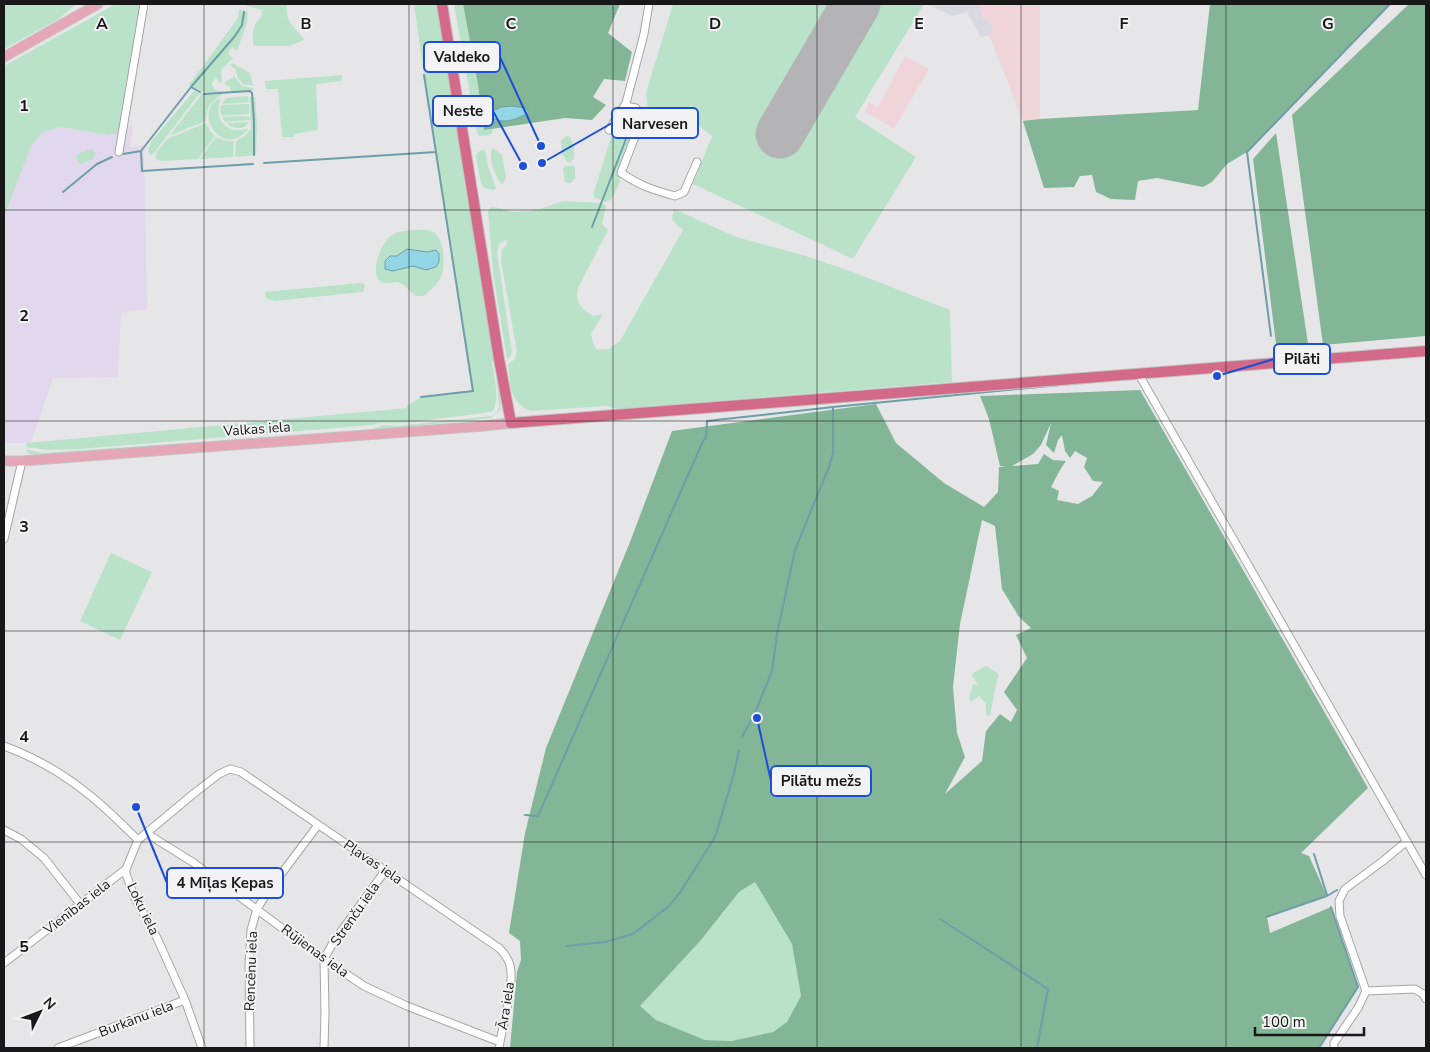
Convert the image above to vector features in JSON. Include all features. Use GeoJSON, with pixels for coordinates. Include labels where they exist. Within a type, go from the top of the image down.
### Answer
{"type":"FeatureCollection","features":[{"type":"Feature","properties":{"kind":"highway"},"geometry":{"type":"LineString","coordinates":[[442,4],[499,359],[511,422],[1426,351]]}},
{"type":"Feature","properties":{"kind":"main road"},"geometry":{"type":"LineString","coordinates":[[4,57],[98,4]]}},
{"type":"Feature","properties":{"kind":"main road","name":"Valkas iela"},"geometry":{"type":"LineString","coordinates":[[4,462],[475,427],[511,422]]}},
{"type":"Feature","properties":{"kind":"street"},"geometry":{"type":"LineString","coordinates":[[119,152],[144,4]]}},
{"type":"Feature","properties":{"kind":"street"},"geometry":{"type":"LineString","coordinates":[[609,130],[624,106],[644,34],[649,4]]}},
{"type":"Feature","properties":{"kind":"street"},"geometry":{"type":"LineString","coordinates":[[624,106],[636,108],[640,115],[638,129],[621,172],[638,184],[675,196],[684,192],[697,162]]}},
{"type":"Feature","properties":{"kind":"street"},"geometry":{"type":"LineString","coordinates":[[1138,374],[1426,875]]}},
{"type":"Feature","properties":{"kind":"street"},"geometry":{"type":"LineString","coordinates":[[4,539],[22,461]]}},
{"type":"Feature","properties":{"kind":"street"},"geometry":{"type":"LineString","coordinates":[[4,746],[26,754],[67,778],[88,793],[138,840],[146,833]]}},
{"type":"Feature","properties":{"kind":"street","name":"Pļavas iela"},"geometry":{"type":"LineString","coordinates":[[146,833],[219,774],[230,769],[241,772],[499,948],[510,964]]}},
{"type":"Feature","properties":{"kind":"street","name":"Rencēnu iela"},"geometry":{"type":"LineString","coordinates":[[250,1048],[249,965],[251,930],[257,909],[266,893],[318,825]]}},
{"type":"Feature","properties":{"kind":"street"},"geometry":{"type":"LineString","coordinates":[[4,830],[21,839],[44,858],[81,905]]}},
{"type":"Feature","properties":{"kind":"street","name":"Rūjienas iela"},"geometry":{"type":"LineString","coordinates":[[146,833],[194,864],[364,986],[499,1045]]}},
{"type":"Feature","properties":{"kind":"street","name":"Loku iela"},"geometry":{"type":"LineString","coordinates":[[138,840],[126,869],[126,874],[134,896],[156,938],[184,1000],[202,1048]]}},
{"type":"Feature","properties":{"kind":"street"},"geometry":{"type":"LineString","coordinates":[[1334,1048],[1334,1043],[1358,1008],[1366,991],[1340,916],[1339,901],[1345,889],[1407,841]]}},
{"type":"Feature","properties":{"kind":"street","name":"Vienības iela"},"geometry":{"type":"LineString","coordinates":[[4,963],[126,869]]}},
{"type":"Feature","properties":{"kind":"street","name":"Strenču iela"},"geometry":{"type":"LineString","coordinates":[[324,1048],[324,959],[334,941],[385,870]]}},
{"type":"Feature","properties":{"kind":"street","name":"Āra iela"},"geometry":{"type":"LineString","coordinates":[[499,1045],[512,980],[510,964]]}},
{"type":"Feature","properties":{"kind":"street"},"geometry":{"type":"LineString","coordinates":[[1366,991],[1415,989],[1423,994],[1426,999]]}},
{"type":"Feature","properties":{"kind":"street","name":"Burkānu iela"},"geometry":{"type":"LineString","coordinates":[[58,1048],[184,1000]]}},
{"type":"Feature","properties":{"kind":"shaded area"},"geometry":{"type":"Polygon","coordinates":[[[927,4],[978,4],[983,18],[993,25],[989,35],[981,37],[967,12],[952,16],[927,4]]]}},
{"type":"Feature","properties":{"kind":"shaded area"},"geometry":{"type":"Polygon","coordinates":[[[978,4],[1040,4],[1040,119],[1023,121],[989,35],[993,25],[983,18],[978,4]]]}},
{"type":"Feature","properties":{"kind":"shaded area"},"geometry":{"type":"Polygon","coordinates":[[[905,56],[929,69],[894,129],[865,112],[869,102],[878,107],[905,56]]]}},
{"type":"Feature","properties":{"kind":"shaded area"},"geometry":{"type":"Polygon","coordinates":[[[35,122],[116,123],[133,126],[130,147],[144,146],[147,309],[121,313],[118,377],[53,378],[31,443],[4,443],[4,201],[35,122]]]}},
{"type":"Feature","properties":{"kind":"green space"},"geometry":{"type":"Polygon","coordinates":[[[4,4],[76,4],[59,19],[4,49],[4,4]]]}},
{"type":"Feature","properties":{"kind":"green space"},"geometry":{"type":"Polygon","coordinates":[[[116,4],[143,4],[137,27],[120,132],[107,135],[61,127],[43,132],[31,146],[4,217],[4,66],[116,4]]]}},
{"type":"Feature","properties":{"kind":"green space"},"geometry":{"type":"Polygon","coordinates":[[[241,4],[287,4],[289,21],[304,40],[289,46],[254,46],[253,30],[261,18],[262,10],[241,4]]]}},
{"type":"Feature","properties":{"kind":"green space"},"geometry":{"type":"Polygon","coordinates":[[[414,4],[437,4],[494,359],[492,363],[496,400],[493,411],[403,423],[379,423],[80,449],[49,450],[26,447],[27,443],[407,408],[407,406],[421,397],[472,391],[414,4]]]}},
{"type":"Feature","properties":{"kind":"green space"},"geometry":{"type":"Polygon","coordinates":[[[454,4],[463,4],[484,130],[492,129],[492,133],[489,135],[479,136],[477,133],[454,4]]]}},
{"type":"Feature","properties":{"kind":"green space"},"geometry":{"type":"Polygon","coordinates":[[[463,4],[620,4],[608,33],[632,52],[625,81],[604,79],[593,97],[606,105],[592,120],[565,118],[484,130],[463,4]]]}},
{"type":"Feature","properties":{"kind":"green space"},"geometry":{"type":"Polygon","coordinates":[[[673,4],[924,4],[855,117],[916,157],[853,259],[693,184],[712,136],[693,121],[675,126],[648,113],[646,93],[673,4]]]}},
{"type":"Feature","properties":{"kind":"green space"},"geometry":{"type":"Polygon","coordinates":[[[1210,4],[1390,4],[1247,152],[1227,164],[1212,182],[1203,187],[1157,178],[1138,181],[1135,200],[1111,199],[1096,192],[1092,175],[1080,176],[1074,187],[1044,188],[1023,121],[1198,110],[1210,4]]]}},
{"type":"Feature","properties":{"kind":"green space"},"geometry":{"type":"Polygon","coordinates":[[[1409,4],[1426,4],[1426,336],[1323,345],[1292,115],[1409,4]]]}},
{"type":"Feature","properties":{"kind":"green space"},"geometry":{"type":"Polygon","coordinates":[[[239,10],[248,12],[247,23],[237,51],[232,47],[228,54],[233,58],[221,70],[222,83],[219,83],[216,78],[212,83],[216,90],[230,91],[230,87],[225,82],[235,75],[242,86],[253,88],[254,90],[223,93],[204,92],[189,85],[238,18],[239,10]]]}},
{"type":"Feature","properties":{"kind":"green space"},"geometry":{"type":"Polygon","coordinates":[[[232,63],[250,73],[253,86],[243,84],[238,78],[235,69],[230,65],[232,63]]]}},
{"type":"Feature","properties":{"kind":"green space"},"geometry":{"type":"Polygon","coordinates":[[[342,75],[342,81],[316,84],[318,130],[294,134],[294,137],[282,137],[278,89],[266,89],[265,81],[342,75]]]}},
{"type":"Feature","properties":{"kind":"green space"},"geometry":{"type":"Polygon","coordinates":[[[194,91],[203,94],[223,94],[210,104],[206,121],[169,136],[201,95],[199,94],[154,153],[149,154],[151,142],[194,91]]]}},
{"type":"Feature","properties":{"kind":"green space"},"geometry":{"type":"Polygon","coordinates":[[[248,96],[249,102],[222,104],[226,98],[248,96]]]}},
{"type":"Feature","properties":{"kind":"green space"},"geometry":{"type":"Polygon","coordinates":[[[250,97],[255,97],[257,125],[256,155],[235,157],[236,141],[245,136],[251,129],[250,97]]]}},
{"type":"Feature","properties":{"kind":"green space"},"geometry":{"type":"Polygon","coordinates":[[[221,98],[218,110],[224,125],[238,130],[249,128],[239,137],[229,140],[221,137],[209,122],[209,112],[212,104],[221,98]]]}},
{"type":"Feature","properties":{"kind":"green space"},"geometry":{"type":"Polygon","coordinates":[[[249,104],[249,114],[221,116],[221,105],[249,104]]]}},
{"type":"Feature","properties":{"kind":"green space"},"geometry":{"type":"Polygon","coordinates":[[[628,110],[634,114],[637,121],[619,169],[620,182],[611,200],[605,202],[594,197],[594,192],[615,124],[623,111],[628,110]]]}},
{"type":"Feature","properties":{"kind":"green space"},"geometry":{"type":"Polygon","coordinates":[[[249,116],[250,120],[225,122],[222,117],[249,116]]]}},
{"type":"Feature","properties":{"kind":"green space"},"geometry":{"type":"Polygon","coordinates":[[[249,122],[245,127],[237,128],[226,123],[249,122]]]}},
{"type":"Feature","properties":{"kind":"green space"},"geometry":{"type":"Polygon","coordinates":[[[206,123],[215,136],[198,159],[160,161],[156,159],[156,153],[167,139],[206,123]]]}},
{"type":"Feature","properties":{"kind":"green space"},"geometry":{"type":"Polygon","coordinates":[[[1276,133],[1309,350],[1277,352],[1253,159],[1276,133]]]}},
{"type":"Feature","properties":{"kind":"green space"},"geometry":{"type":"Polygon","coordinates":[[[567,136],[570,137],[574,147],[574,158],[571,162],[567,162],[562,153],[561,140],[567,136]]]}},
{"type":"Feature","properties":{"kind":"green space"},"geometry":{"type":"Polygon","coordinates":[[[216,137],[226,141],[234,141],[233,157],[200,159],[216,137]]]}},
{"type":"Feature","properties":{"kind":"green space"},"geometry":{"type":"Polygon","coordinates":[[[492,148],[502,154],[506,177],[502,185],[493,167],[492,148]]]}},
{"type":"Feature","properties":{"kind":"green space"},"geometry":{"type":"Polygon","coordinates":[[[92,149],[95,154],[93,159],[82,164],[78,162],[76,156],[92,149]]]}},
{"type":"Feature","properties":{"kind":"green space"},"geometry":{"type":"Polygon","coordinates":[[[484,149],[496,188],[494,190],[484,188],[481,184],[476,156],[478,152],[484,149]]]}},
{"type":"Feature","properties":{"kind":"green space"},"geometry":{"type":"Polygon","coordinates":[[[567,166],[575,167],[575,178],[571,183],[565,182],[563,169],[567,166]]]}},
{"type":"Feature","properties":{"kind":"green space"},"geometry":{"type":"Polygon","coordinates":[[[563,201],[599,203],[604,204],[606,207],[602,224],[608,230],[577,293],[578,301],[585,310],[593,316],[603,314],[591,334],[597,350],[609,349],[620,341],[683,230],[672,220],[674,209],[736,237],[806,256],[850,271],[950,310],[952,382],[617,409],[607,406],[530,411],[518,403],[510,385],[508,364],[514,360],[517,352],[501,261],[502,249],[507,244],[506,240],[499,244],[497,253],[512,352],[507,359],[493,273],[488,211],[491,207],[516,212],[530,211],[563,201]]]}},
{"type":"Feature","properties":{"kind":"green space"},"geometry":{"type":"Polygon","coordinates":[[[413,230],[433,232],[437,235],[442,246],[444,261],[442,274],[437,284],[424,296],[416,296],[400,283],[385,283],[377,278],[376,264],[385,242],[389,237],[398,232],[413,230]]]}},
{"type":"Feature","properties":{"kind":"green space"},"geometry":{"type":"Polygon","coordinates":[[[361,283],[365,285],[363,292],[274,301],[266,298],[265,292],[361,283]]]}},
{"type":"Feature","properties":{"kind":"green space"},"geometry":{"type":"Polygon","coordinates":[[[496,363],[501,405],[500,410],[491,418],[370,430],[384,425],[397,426],[492,416],[499,407],[496,363]]]}},
{"type":"Feature","properties":{"kind":"green space"},"geometry":{"type":"Polygon","coordinates":[[[1140,390],[1368,788],[1301,853],[1309,856],[1327,896],[1267,917],[1270,933],[1331,907],[1358,987],[1319,1048],[510,1048],[517,972],[521,960],[520,941],[509,933],[525,833],[546,748],[630,542],[672,431],[876,404],[896,443],[944,483],[984,507],[998,492],[999,467],[1006,467],[1000,466],[989,419],[980,396],[1140,390]],[[1051,423],[1041,445],[1033,454],[1012,466],[1038,464],[1044,454],[1053,460],[1066,461],[1051,487],[1059,491],[1057,500],[1078,504],[1092,496],[1103,482],[1093,481],[1084,467],[1087,458],[1075,451],[1070,458],[1065,451],[1062,435],[1058,440],[1054,453],[1046,445],[1051,423]],[[982,520],[960,624],[953,687],[957,733],[965,757],[945,794],[982,761],[986,731],[1000,714],[1011,722],[1017,710],[1004,692],[1027,658],[1016,635],[1031,628],[1019,617],[1002,589],[995,526],[982,520]],[[755,882],[739,892],[701,940],[640,1006],[656,1020],[705,1040],[731,1041],[773,1032],[787,1022],[801,996],[792,944],[755,882]]]}},
{"type":"Feature","properties":{"kind":"green space"},"geometry":{"type":"Polygon","coordinates":[[[345,432],[35,455],[28,453],[26,450],[43,453],[345,432]]]}},
{"type":"Feature","properties":{"kind":"green space"},"geometry":{"type":"Polygon","coordinates":[[[111,553],[152,572],[120,640],[80,621],[111,553]]]}},
{"type":"Feature","properties":{"kind":"green space"},"geometry":{"type":"Polygon","coordinates":[[[986,666],[999,674],[990,716],[986,715],[986,703],[979,696],[971,702],[969,698],[973,684],[979,685],[972,676],[973,673],[986,666]]]}},
{"type":"Feature","properties":{"kind":"green space"},"geometry":{"type":"Polygon","coordinates":[[[755,882],[792,944],[801,996],[788,1022],[773,1032],[731,1041],[704,1040],[656,1020],[639,1006],[701,940],[739,892],[755,882]]]}},
{"type":"Feature","properties":{"kind":"water"},"geometry":{"type":"Polygon","coordinates":[[[501,107],[525,108],[528,113],[507,121],[494,119],[493,111],[501,107]]]}},
{"type":"Feature","properties":{"kind":"water"},"geometry":{"type":"Polygon","coordinates":[[[407,249],[427,252],[436,250],[439,254],[439,262],[436,267],[426,270],[413,266],[393,271],[385,269],[385,261],[390,256],[397,256],[407,249]]]}},
{"type":"Feature","properties":{"kind":"waterway"},"geometry":{"type":"LineString","coordinates":[[1271,336],[1247,152],[1390,4]]}},
{"type":"Feature","properties":{"kind":"waterway"},"geometry":{"type":"LineString","coordinates":[[123,154],[141,151],[191,87],[235,36],[242,25],[244,12]]}},
{"type":"Feature","properties":{"kind":"waterway"},"geometry":{"type":"LineString","coordinates":[[421,397],[473,391],[424,75]]}},
{"type":"Feature","properties":{"kind":"waterway"},"geometry":{"type":"LineString","coordinates":[[191,87],[200,92]]}},
{"type":"Feature","properties":{"kind":"waterway"},"geometry":{"type":"LineString","coordinates":[[204,94],[250,91],[252,93],[254,155]]}},
{"type":"Feature","properties":{"kind":"waterway"},"geometry":{"type":"LineString","coordinates":[[592,227],[626,139]]}},
{"type":"Feature","properties":{"kind":"waterway"},"geometry":{"type":"LineString","coordinates":[[141,151],[142,171],[253,164]]}},
{"type":"Feature","properties":{"kind":"waterway"},"geometry":{"type":"LineString","coordinates":[[264,163],[436,152]]}},
{"type":"Feature","properties":{"kind":"waterway"},"geometry":{"type":"LineString","coordinates":[[63,192],[97,164],[112,157]]}},
{"type":"Feature","properties":{"kind":"waterway"},"geometry":{"type":"LineString","coordinates":[[525,815],[538,816],[703,441],[706,438],[707,421],[1091,382]]}},
{"type":"Feature","properties":{"kind":"waterway"},"geometry":{"type":"LineString","coordinates":[[742,737],[755,713],[772,671],[777,634],[795,550],[833,453],[833,407]]}},
{"type":"Feature","properties":{"kind":"waterway"},"geometry":{"type":"LineString","coordinates":[[566,946],[605,942],[633,934],[669,906],[681,891],[715,837],[739,751]]}},
{"type":"Feature","properties":{"kind":"waterway"},"geometry":{"type":"LineString","coordinates":[[1314,854],[1327,895]]}},
{"type":"Feature","properties":{"kind":"waterway"},"geometry":{"type":"LineString","coordinates":[[1266,917],[1327,896],[1337,890]]}},
{"type":"Feature","properties":{"kind":"waterway"},"geometry":{"type":"LineString","coordinates":[[1319,1048],[1358,987],[1331,907]]}},
{"type":"Feature","properties":{"kind":"waterway"},"geometry":{"type":"LineString","coordinates":[[940,919],[1048,989],[1037,1048]]}},
{"type":"Feature","properties":{"kind":"runway"},"geometry":{"type":"LineString","coordinates":[[780,134],[856,4]]}},
{"type":"Feature","properties":{"kind":"place","name":"Valdeko"},"geometry":{"type":"Point","coordinates":[541,146]}},
{"type":"Feature","properties":{"kind":"place","name":"Narvesen"},"geometry":{"type":"Point","coordinates":[542,163]}},
{"type":"Feature","properties":{"kind":"place","name":"Neste"},"geometry":{"type":"Point","coordinates":[523,166]}},
{"type":"Feature","properties":{"kind":"place","name":"Pilāti"},"geometry":{"type":"Point","coordinates":[1217,376]}},
{"type":"Feature","properties":{"kind":"place","name":"Pilātu mežs"},"geometry":{"type":"Point","coordinates":[757,718]}},
{"type":"Feature","properties":{"kind":"place","name":"4 Mīļas Ķepas"},"geometry":{"type":"Point","coordinates":[136,807]}}]}
